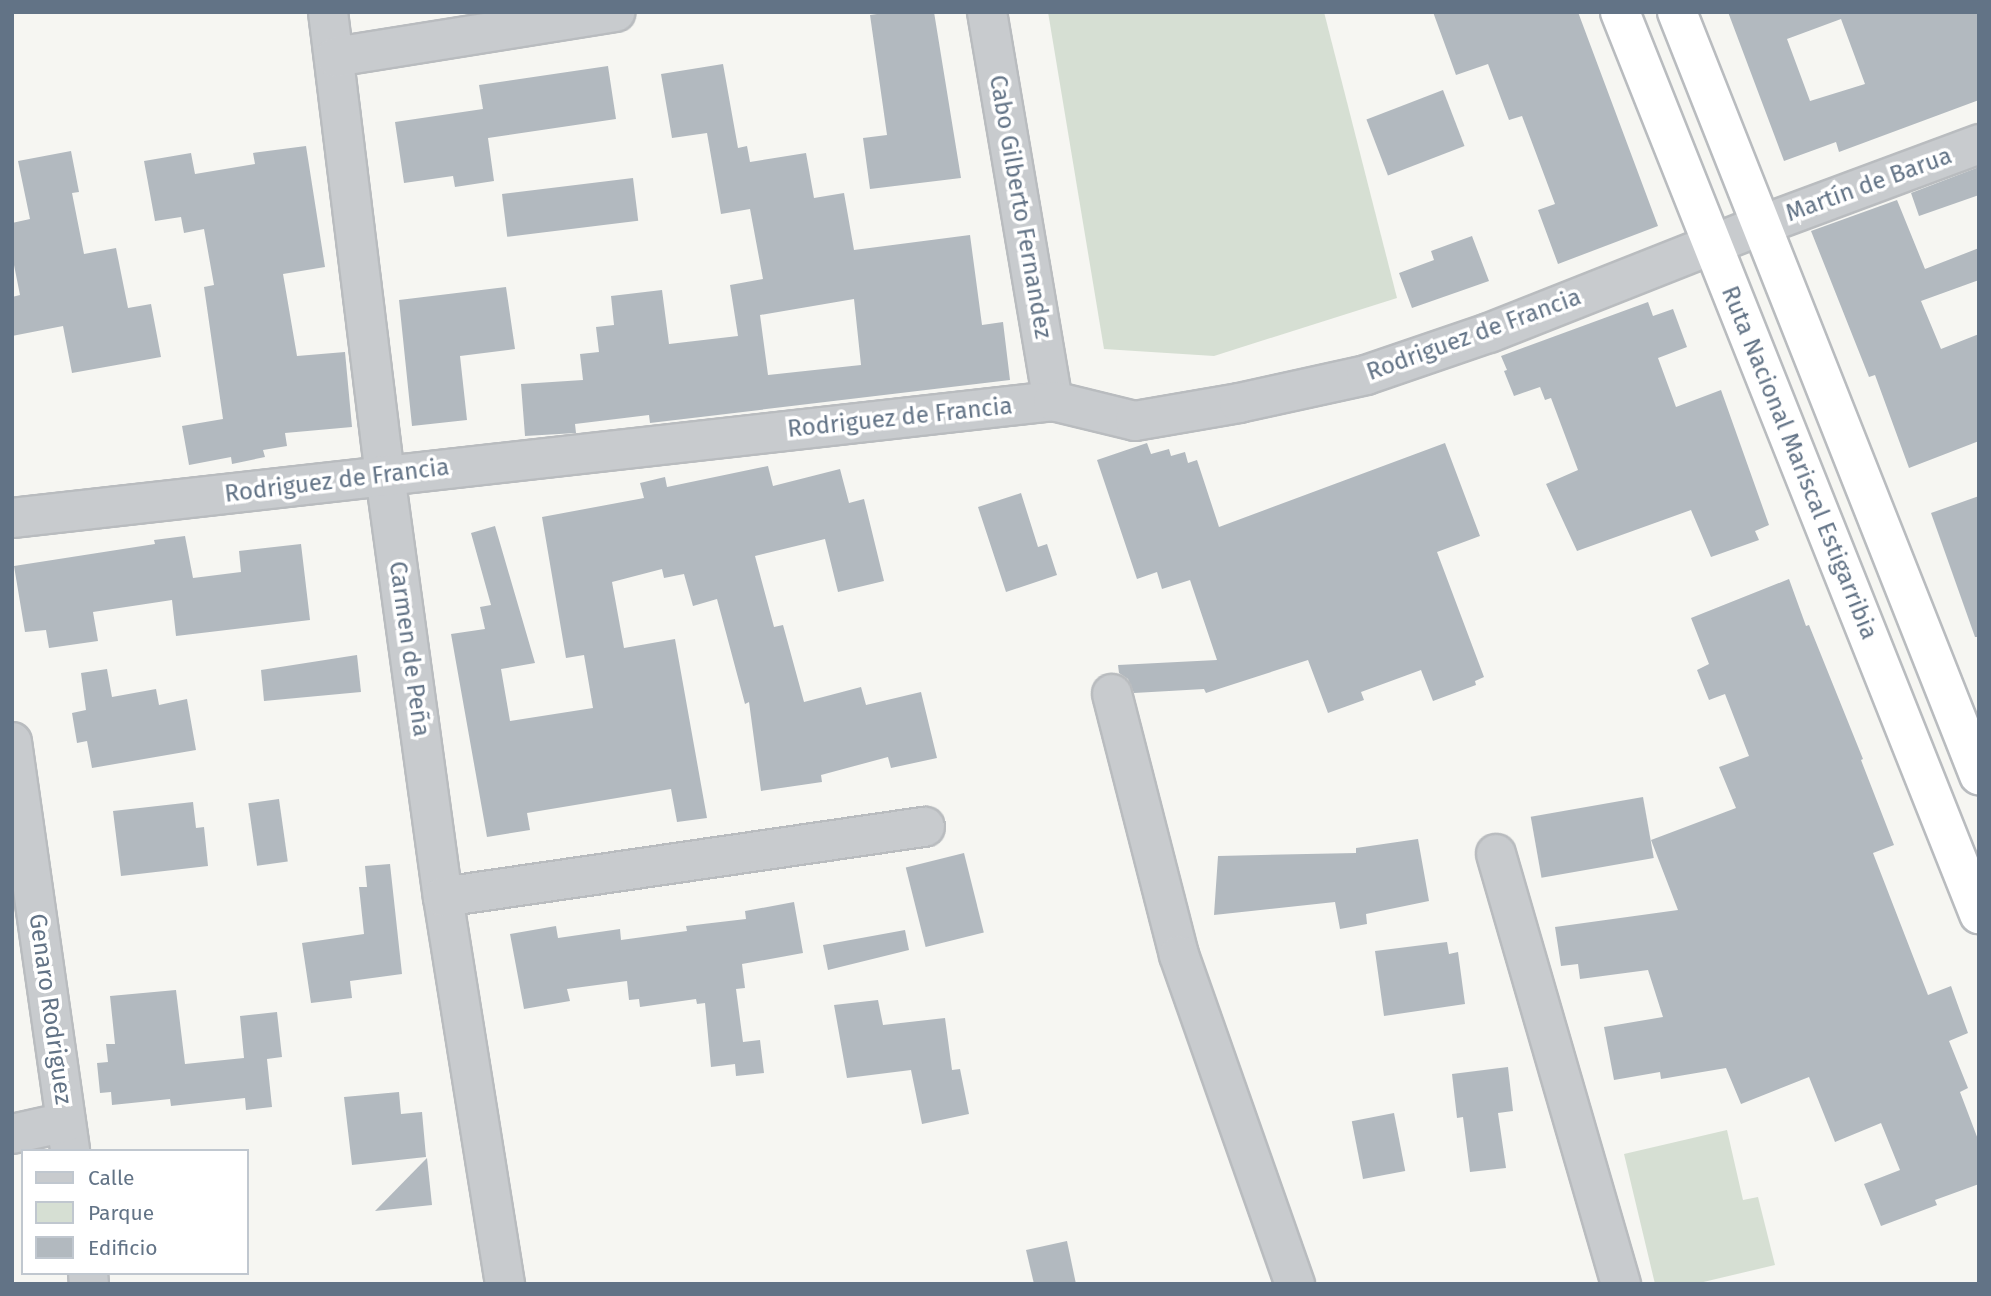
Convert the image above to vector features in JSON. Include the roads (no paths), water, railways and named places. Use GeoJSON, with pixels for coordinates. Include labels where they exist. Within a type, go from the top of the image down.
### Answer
{"type":"FeatureCollection","features":[{"type":"Feature","properties":{"kind":"highway","name":"Ruta Nacional Mariscal Estigarribia"},"geometry":{"type":"LineString","coordinates":[[1620,12],[1979,914]]}},
{"type":"Feature","properties":{"kind":"highway","name":"Ruta Nacional Mariscal Estigarribia"},"geometry":{"type":"LineString","coordinates":[[1677,12],[1759,226],[1975,754]]}},
{"type":"Feature","properties":{"kind":"street","name":"Carmen de Peña"},"geometry":{"type":"LineString","coordinates":[[328,12],[385,475],[443,897],[505,1284]]}},
{"type":"Feature","properties":{"kind":"street"},"geometry":{"type":"LineString","coordinates":[[335,57],[615,12]]}},
{"type":"Feature","properties":{"kind":"street","name":"Cabo Gilberto Fernandez"},"geometry":{"type":"LineString","coordinates":[[987,12],[1053,401]]}},
{"type":"Feature","properties":{"kind":"street","name":"Martín de Barua"},"geometry":{"type":"LineString","coordinates":[[1759,226],[1979,144]]}},
{"type":"Feature","properties":{"kind":"street","name":"Rodriguez de Francia"},"geometry":{"type":"LineString","coordinates":[[12,518],[1053,401],[1135,421],[1239,403],[1366,375],[1489,333],[1712,247],[1759,226]]}},
{"type":"Feature","properties":{"kind":"street"},"geometry":{"type":"LineString","coordinates":[[1112,694],[1179,955],[1295,1284]]}},
{"type":"Feature","properties":{"kind":"street","name":"Genaro Rodriguez"},"geometry":{"type":"LineString","coordinates":[[12,742],[69,1137]]}},
{"type":"Feature","properties":{"kind":"street"},"geometry":{"type":"LineString","coordinates":[[443,897],[925,827]]}},
{"type":"Feature","properties":{"kind":"street"},"geometry":{"type":"LineString","coordinates":[[1496,854],[1621,1284]]}},
{"type":"Feature","properties":{"kind":"street"},"geometry":{"type":"LineString","coordinates":[[12,1134],[69,1137]]}},
{"type":"Feature","properties":{"kind":"street"},"geometry":{"type":"LineString","coordinates":[[83,1284],[89,1283]]}}]}
